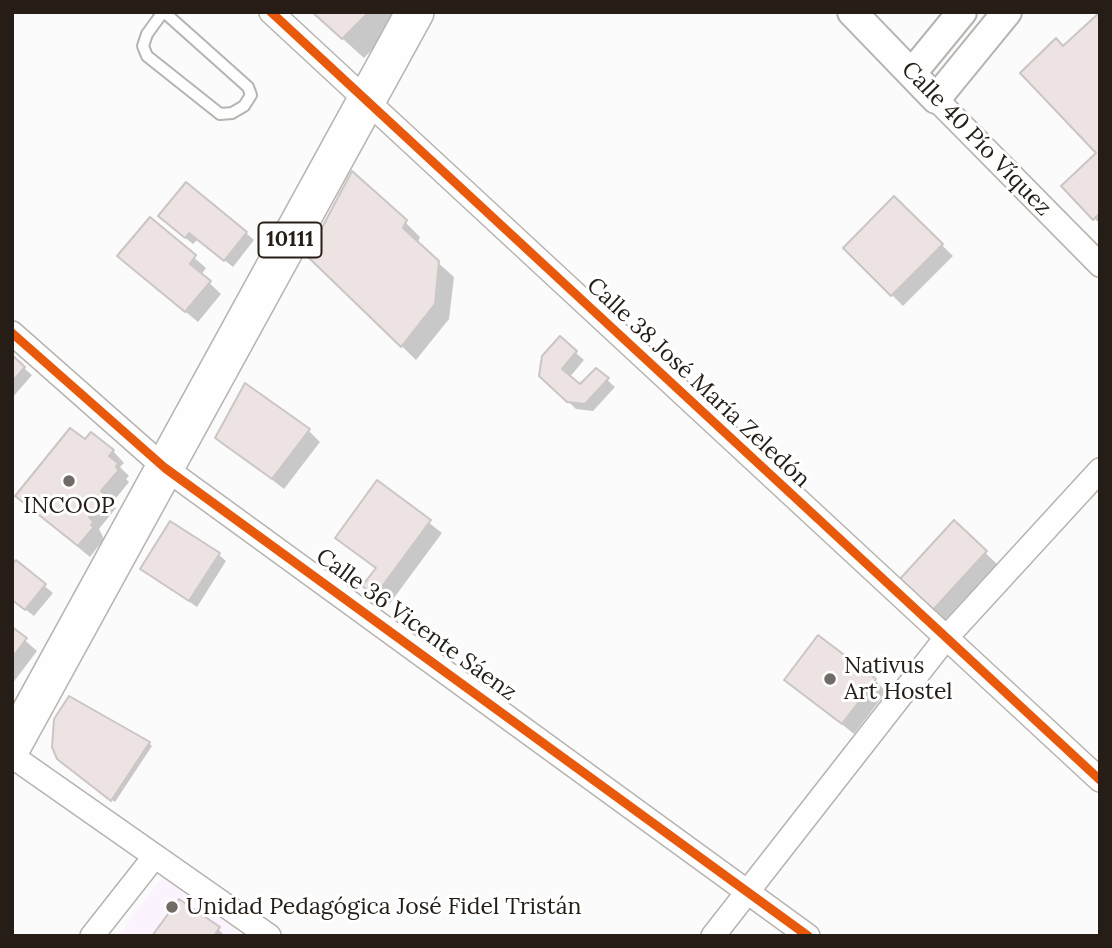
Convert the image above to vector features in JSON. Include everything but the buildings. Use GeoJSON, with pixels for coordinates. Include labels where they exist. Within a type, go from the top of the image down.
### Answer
{"type":"FeatureCollection","features":[{"type":"Feature","properties":{"kind":"highway","name":"10111"},"geometry":{"type":"LineString","coordinates":[[12,746],[415,12]]}},
{"type":"Feature","properties":{"kind":"street","name":"Calle 38 José María Zeledón"},"geometry":{"type":"LineString","coordinates":[[271,12],[1100,780]]}},
{"type":"Feature","properties":{"kind":"street","name":"Calle 40 Pío Víquez"},"geometry":{"type":"LineString","coordinates":[[852,12],[1100,265]]}},
{"type":"Feature","properties":{"kind":"street"},"geometry":{"type":"LineString","coordinates":[[912,73],[962,12]]}},
{"type":"Feature","properties":{"kind":"street"},"geometry":{"type":"LineString","coordinates":[[936,99],[1007,12]]}},
{"type":"Feature","properties":{"kind":"street","name":"Calle 36 Vicente Sáenz"},"geometry":{"type":"LineString","coordinates":[[12,333],[165,468],[749,890],[808,936]]}},
{"type":"Feature","properties":{"kind":"street"},"geometry":{"type":"LineString","coordinates":[[713,936],[945,639],[1100,470]]}},
{"type":"Feature","properties":{"kind":"street"},"geometry":{"type":"LineString","coordinates":[[12,756],[269,936]]}},
{"type":"Feature","properties":{"kind":"street"},"geometry":{"type":"LineString","coordinates":[[92,936],[155,856]]}},
{"type":"Feature","properties":{"kind":"lane"},"geometry":{"type":"LineString","coordinates":[[163,12],[248,87],[251,95],[244,106],[232,113],[220,114],[147,56],[143,46],[147,34],[163,12]]}},
{"type":"Feature","properties":{"kind":"shaded area","name":"Unidad Pedagógica José Fidel Tristán"},"geometry":{"type":"Polygon","coordinates":[[[162,877],[244,936],[118,936],[162,877]]]}},
{"type":"Feature","properties":{"kind":"cycle path"},"geometry":{"type":"LineString","coordinates":[[271,12],[1100,780]]}},
{"type":"Feature","properties":{"kind":"cycle path"},"geometry":{"type":"LineString","coordinates":[[12,333],[165,468],[808,936]]}},
{"type":"Feature","properties":{"kind":"place","name":"INCOOP"},"geometry":{"type":"Point","coordinates":[69,481]}},
{"type":"Feature","properties":{"kind":"place","name":"Nativus Art Hostel"},"geometry":{"type":"Point","coordinates":[830,679]}},
{"type":"Feature","properties":{"kind":"place","name":"Unidad Pedagógica José Fidel Tristán"},"geometry":{"type":"Point","coordinates":[172,907]}}]}
